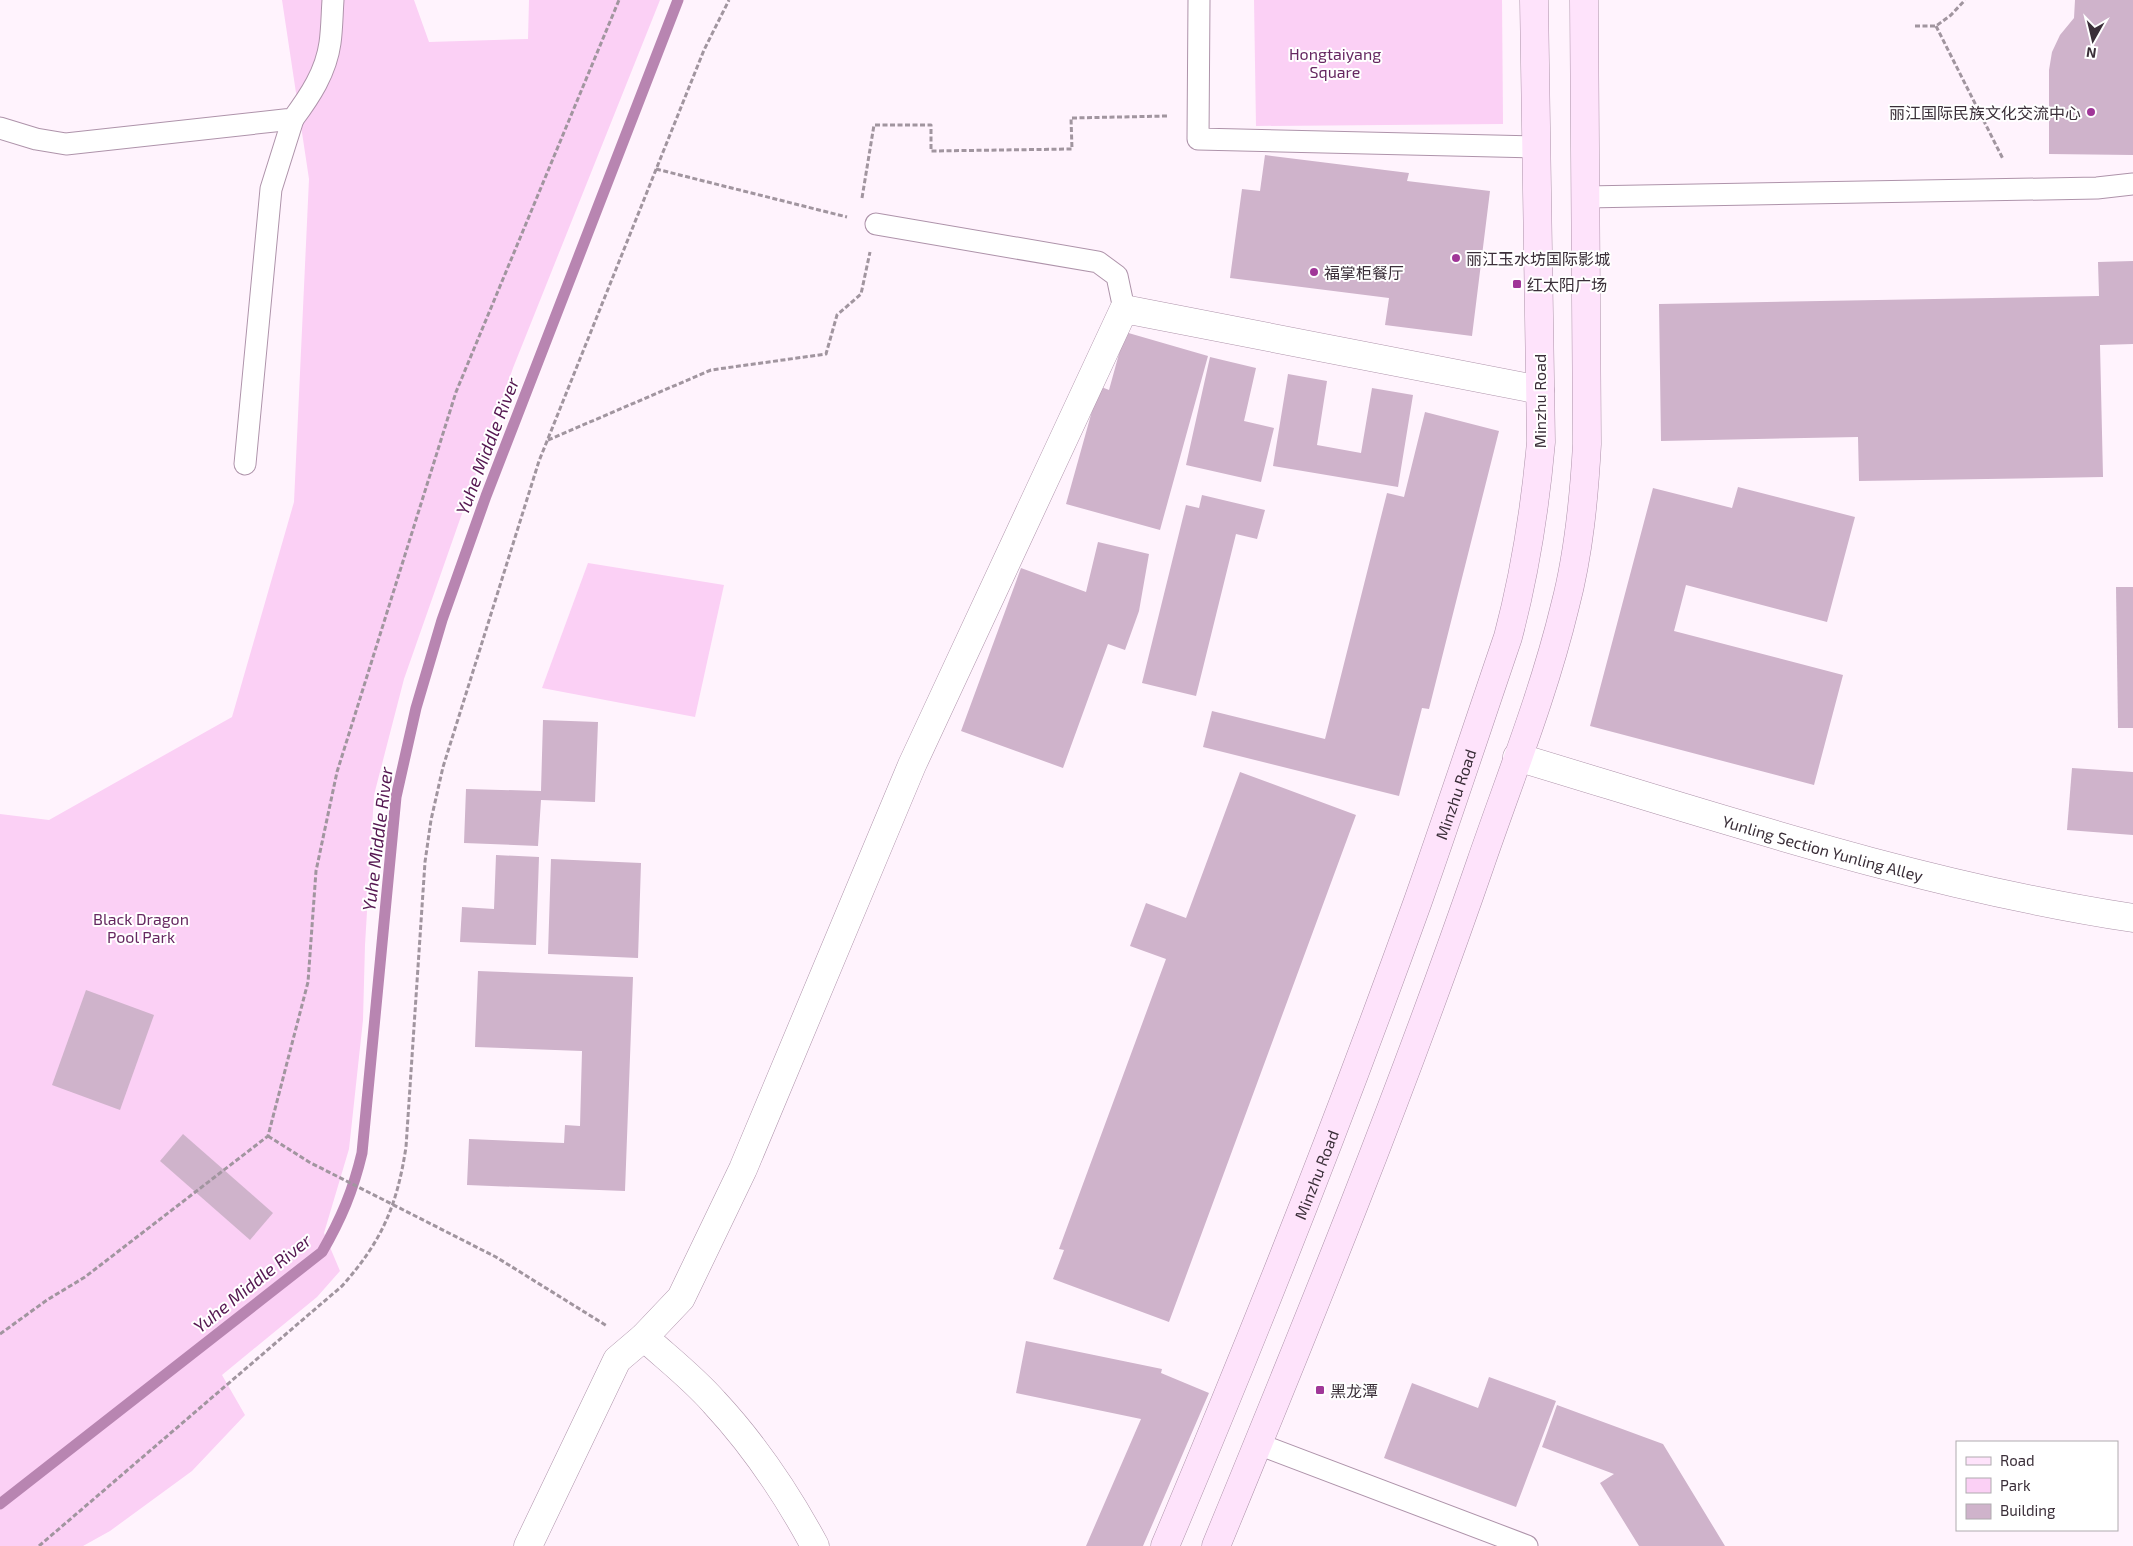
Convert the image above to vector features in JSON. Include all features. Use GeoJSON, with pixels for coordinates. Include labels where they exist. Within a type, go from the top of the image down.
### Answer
{"type":"FeatureCollection","features":[{"type":"Feature","properties":{"kind":"main road","name":"Minzhu Road"},"geometry":{"type":"LineString","coordinates":[[1164,1546],[1254,1331],[1338,1117],[1418,900],[1508,638],[1526,565],[1536,495],[1540,442],[1534,0]]}},
{"type":"Feature","properties":{"kind":"main road"},"geometry":{"type":"LineString","coordinates":[[1216,1546],[1382,1133],[1462,916],[1553,651],[1566,604],[1584,500],[1588,444],[1584,0]]}},
{"type":"Feature","properties":{"kind":"street"},"geometry":{"type":"LineString","coordinates":[[528,1546],[617,1360],[639,1341],[681,1298],[743,1169],[912,765],[1124,309],[1540,390]]}},
{"type":"Feature","properties":{"kind":"street","name":"Yunling Section Yunling Alley"},"geometry":{"type":"LineString","coordinates":[[1517,757],[1874,864],[2073,909],[2133,918]]}},
{"type":"Feature","properties":{"kind":"street"},"geometry":{"type":"LineString","coordinates":[[639,1341],[714,1401],[744,1436],[781,1489],[815,1546]]}},
{"type":"Feature","properties":{"kind":"lane"},"geometry":{"type":"LineString","coordinates":[[245,464],[271,189],[293,119],[310,97],[322,71],[330,44],[333,0]]}},
{"type":"Feature","properties":{"kind":"lane"},"geometry":{"type":"LineString","coordinates":[[1199,0],[1198,139],[1537,146]]}},
{"type":"Feature","properties":{"kind":"lane"},"geometry":{"type":"LineString","coordinates":[[0,128],[36,139],[66,144],[293,119]]}},
{"type":"Feature","properties":{"kind":"lane"},"geometry":{"type":"LineString","coordinates":[[1586,197],[2018,190],[2097,188],[2133,184]]}},
{"type":"Feature","properties":{"kind":"lane"},"geometry":{"type":"LineString","coordinates":[[867,222],[1098,262],[1117,276],[1124,309]]}},
{"type":"Feature","properties":{"kind":"lane"},"geometry":{"type":"LineString","coordinates":[[1258,1444],[1527,1546]]}},
{"type":"Feature","properties":{"kind":"path"},"geometry":{"type":"LineString","coordinates":[[0,1334],[47,1300],[85,1277],[268,1136],[308,982],[316,871],[340,763],[456,392],[620,0]]}},
{"type":"Feature","properties":{"kind":"path"},"geometry":{"type":"LineString","coordinates":[[39,1546],[342,1286],[362,1263],[378,1238],[393,1205],[401,1180],[406,1147],[425,862],[431,820],[443,767],[539,461],[704,50],[729,0]]}},
{"type":"Feature","properties":{"kind":"path"},"geometry":{"type":"LineString","coordinates":[[1915,26],[1936,26],[1951,16],[1965,0]]}},
{"type":"Feature","properties":{"kind":"path"},"geometry":{"type":"LineString","coordinates":[[1936,26],[2018,190]]}},
{"type":"Feature","properties":{"kind":"path"},"geometry":{"type":"LineString","coordinates":[[548,440],[711,370],[826,354],[837,315],[861,294],[874,125],[931,124],[931,151],[1072,149],[1071,118],[1199,116]]}},
{"type":"Feature","properties":{"kind":"path"},"geometry":{"type":"LineString","coordinates":[[656,169],[867,222]]}},
{"type":"Feature","properties":{"kind":"path"},"geometry":{"type":"LineString","coordinates":[[268,1136],[309,1162],[496,1258],[639,1341]]}},
{"type":"Feature","properties":{"kind":"green space","name":"Black Dragon Pool Park"},"geometry":{"type":"Polygon","coordinates":[[[282,0],[414,0],[429,42],[528,39],[529,0],[660,0],[513,368],[404,679],[374,795],[365,945],[363,1020],[349,1149],[324,1233],[340,1271],[317,1297],[222,1375],[245,1415],[192,1471],[110,1531],[83,1546],[0,1546],[0,814],[49,820],[232,717],[294,502],[309,179],[282,0]]]}},
{"type":"Feature","properties":{"kind":"green space","name":"Hongtaiyang Square"},"geometry":{"type":"Polygon","coordinates":[[[1254,0],[1502,0],[1503,124],[1256,126],[1254,0]]]}},
{"type":"Feature","properties":{"kind":"green space"},"geometry":{"type":"Polygon","coordinates":[[[588,563],[724,585],[695,717],[542,688],[588,563]]]}},
{"type":"Feature","properties":{"kind":"building","name":"丽江国际民族文化交流中心"},"geometry":{"type":"Polygon","coordinates":[[[2075,0],[2133,0],[2133,155],[2049,154],[2049,70],[2052,52],[2060,35],[2074,18],[2075,0]]]}},
{"type":"Feature","properties":{"kind":"building"},"geometry":{"type":"Polygon","coordinates":[[[1265,155],[1409,173],[1407,181],[1490,191],[1472,336],[1385,325],[1389,298],[1230,278],[1242,189],[1260,191],[1265,155]]]}},
{"type":"Feature","properties":{"kind":"building"},"geometry":{"type":"Polygon","coordinates":[[[2133,261],[2133,344],[2100,345],[2103,477],[1859,481],[1858,437],[1661,441],[1659,304],[2099,296],[2098,262],[2133,261]]]}},
{"type":"Feature","properties":{"kind":"building"},"geometry":{"type":"Polygon","coordinates":[[[1125,332],[1208,356],[1160,530],[1066,504],[1099,386],[1109,390],[1125,332]]]}},
{"type":"Feature","properties":{"kind":"building"},"geometry":{"type":"Polygon","coordinates":[[[1210,357],[1256,368],[1244,421],[1274,428],[1261,482],[1186,465],[1210,357]]]}},
{"type":"Feature","properties":{"kind":"building"},"geometry":{"type":"Polygon","coordinates":[[[1288,374],[1327,381],[1317,445],[1361,453],[1372,388],[1413,395],[1398,487],[1273,466],[1288,374]]]}},
{"type":"Feature","properties":{"kind":"building"},"geometry":{"type":"Polygon","coordinates":[[[1425,412],[1499,431],[1429,709],[1422,708],[1399,796],[1203,747],[1212,711],[1325,739],[1387,493],[1404,497],[1425,412]]]}},
{"type":"Feature","properties":{"kind":"building"},"geometry":{"type":"Polygon","coordinates":[[[1738,487],[1855,517],[1827,622],[1686,585],[1674,631],[1843,675],[1814,785],[1590,726],[1653,488],[1732,508],[1738,487]]]}},
{"type":"Feature","properties":{"kind":"building"},"geometry":{"type":"Polygon","coordinates":[[[1202,495],[1265,510],[1257,539],[1236,534],[1196,696],[1142,683],[1186,505],[1199,508],[1202,495]]]}},
{"type":"Feature","properties":{"kind":"building"},"geometry":{"type":"Polygon","coordinates":[[[1098,542],[1149,554],[1139,611],[1125,650],[1108,644],[1063,768],[961,731],[1021,568],[1086,592],[1098,542]]]}},
{"type":"Feature","properties":{"kind":"building"},"geometry":{"type":"Polygon","coordinates":[[[2116,587],[2133,587],[2133,728],[2118,728],[2116,587]]]}},
{"type":"Feature","properties":{"kind":"building"},"geometry":{"type":"Polygon","coordinates":[[[543,720],[598,722],[595,802],[541,800],[538,846],[464,843],[466,789],[541,791],[543,720]]]}},
{"type":"Feature","properties":{"kind":"building"},"geometry":{"type":"Polygon","coordinates":[[[2072,768],[2133,772],[2133,835],[2067,830],[2072,768]]]}},
{"type":"Feature","properties":{"kind":"building"},"geometry":{"type":"Polygon","coordinates":[[[1240,772],[1356,815],[1169,1322],[1053,1279],[1064,1250],[1059,1249],[1166,959],[1130,946],[1146,903],[1186,918],[1240,772]]]}},
{"type":"Feature","properties":{"kind":"building"},"geometry":{"type":"Polygon","coordinates":[[[496,855],[539,857],[536,945],[460,942],[462,907],[494,909],[496,855]]]}},
{"type":"Feature","properties":{"kind":"building"},"geometry":{"type":"Polygon","coordinates":[[[551,859],[641,863],[638,958],[548,954],[551,859]]]}},
{"type":"Feature","properties":{"kind":"building"},"geometry":{"type":"Polygon","coordinates":[[[478,971],[633,977],[625,1191],[467,1185],[469,1139],[564,1143],[565,1125],[580,1126],[582,1051],[475,1047],[478,971]]]}},
{"type":"Feature","properties":{"kind":"building"},"geometry":{"type":"Polygon","coordinates":[[[86,990],[154,1015],[120,1110],[52,1085],[86,990]]]}},
{"type":"Feature","properties":{"kind":"building"},"geometry":{"type":"Polygon","coordinates":[[[183,1134],[273,1213],[250,1240],[160,1161],[183,1134]]]}},
{"type":"Feature","properties":{"kind":"building"},"geometry":{"type":"Polygon","coordinates":[[[1026,1341],[1162,1369],[1161,1373],[1209,1393],[1143,1546],[1086,1546],[1141,1419],[1016,1393],[1026,1341]]]}},
{"type":"Feature","properties":{"kind":"building"},"geometry":{"type":"Polygon","coordinates":[[[1489,1377],[1556,1401],[1516,1507],[1384,1458],[1412,1383],[1478,1408],[1489,1377]]]}},
{"type":"Feature","properties":{"kind":"building"},"geometry":{"type":"Polygon","coordinates":[[[1557,1405],[1663,1444],[1725,1546],[1639,1546],[1600,1483],[1614,1474],[1542,1447],[1557,1405]]]}},
{"type":"Feature","properties":{"kind":"waterway","name":"Yuhe Middle River"},"geometry":{"type":"LineString","coordinates":[[0,1504],[322,1252],[341,1216],[355,1180],[362,1153],[396,797],[416,708],[442,620],[486,496],[678,0]]}},
{"type":"Feature","properties":{"kind":"place","name":"丽江国际民族文化交流中心"},"geometry":{"type":"Point","coordinates":[2091,112]}},
{"type":"Feature","properties":{"kind":"place","name":"丽江玉水坊国际影城"},"geometry":{"type":"Point","coordinates":[1456,258]}},
{"type":"Feature","properties":{"kind":"place","name":"福掌柜餐厅"},"geometry":{"type":"Point","coordinates":[1314,272]}},
{"type":"Feature","properties":{"kind":"place","name":"红太阳广场"},"geometry":{"type":"Point","coordinates":[1517,284]}},
{"type":"Feature","properties":{"kind":"place","name":"黑龙潭"},"geometry":{"type":"Point","coordinates":[1320,1390]}}]}
